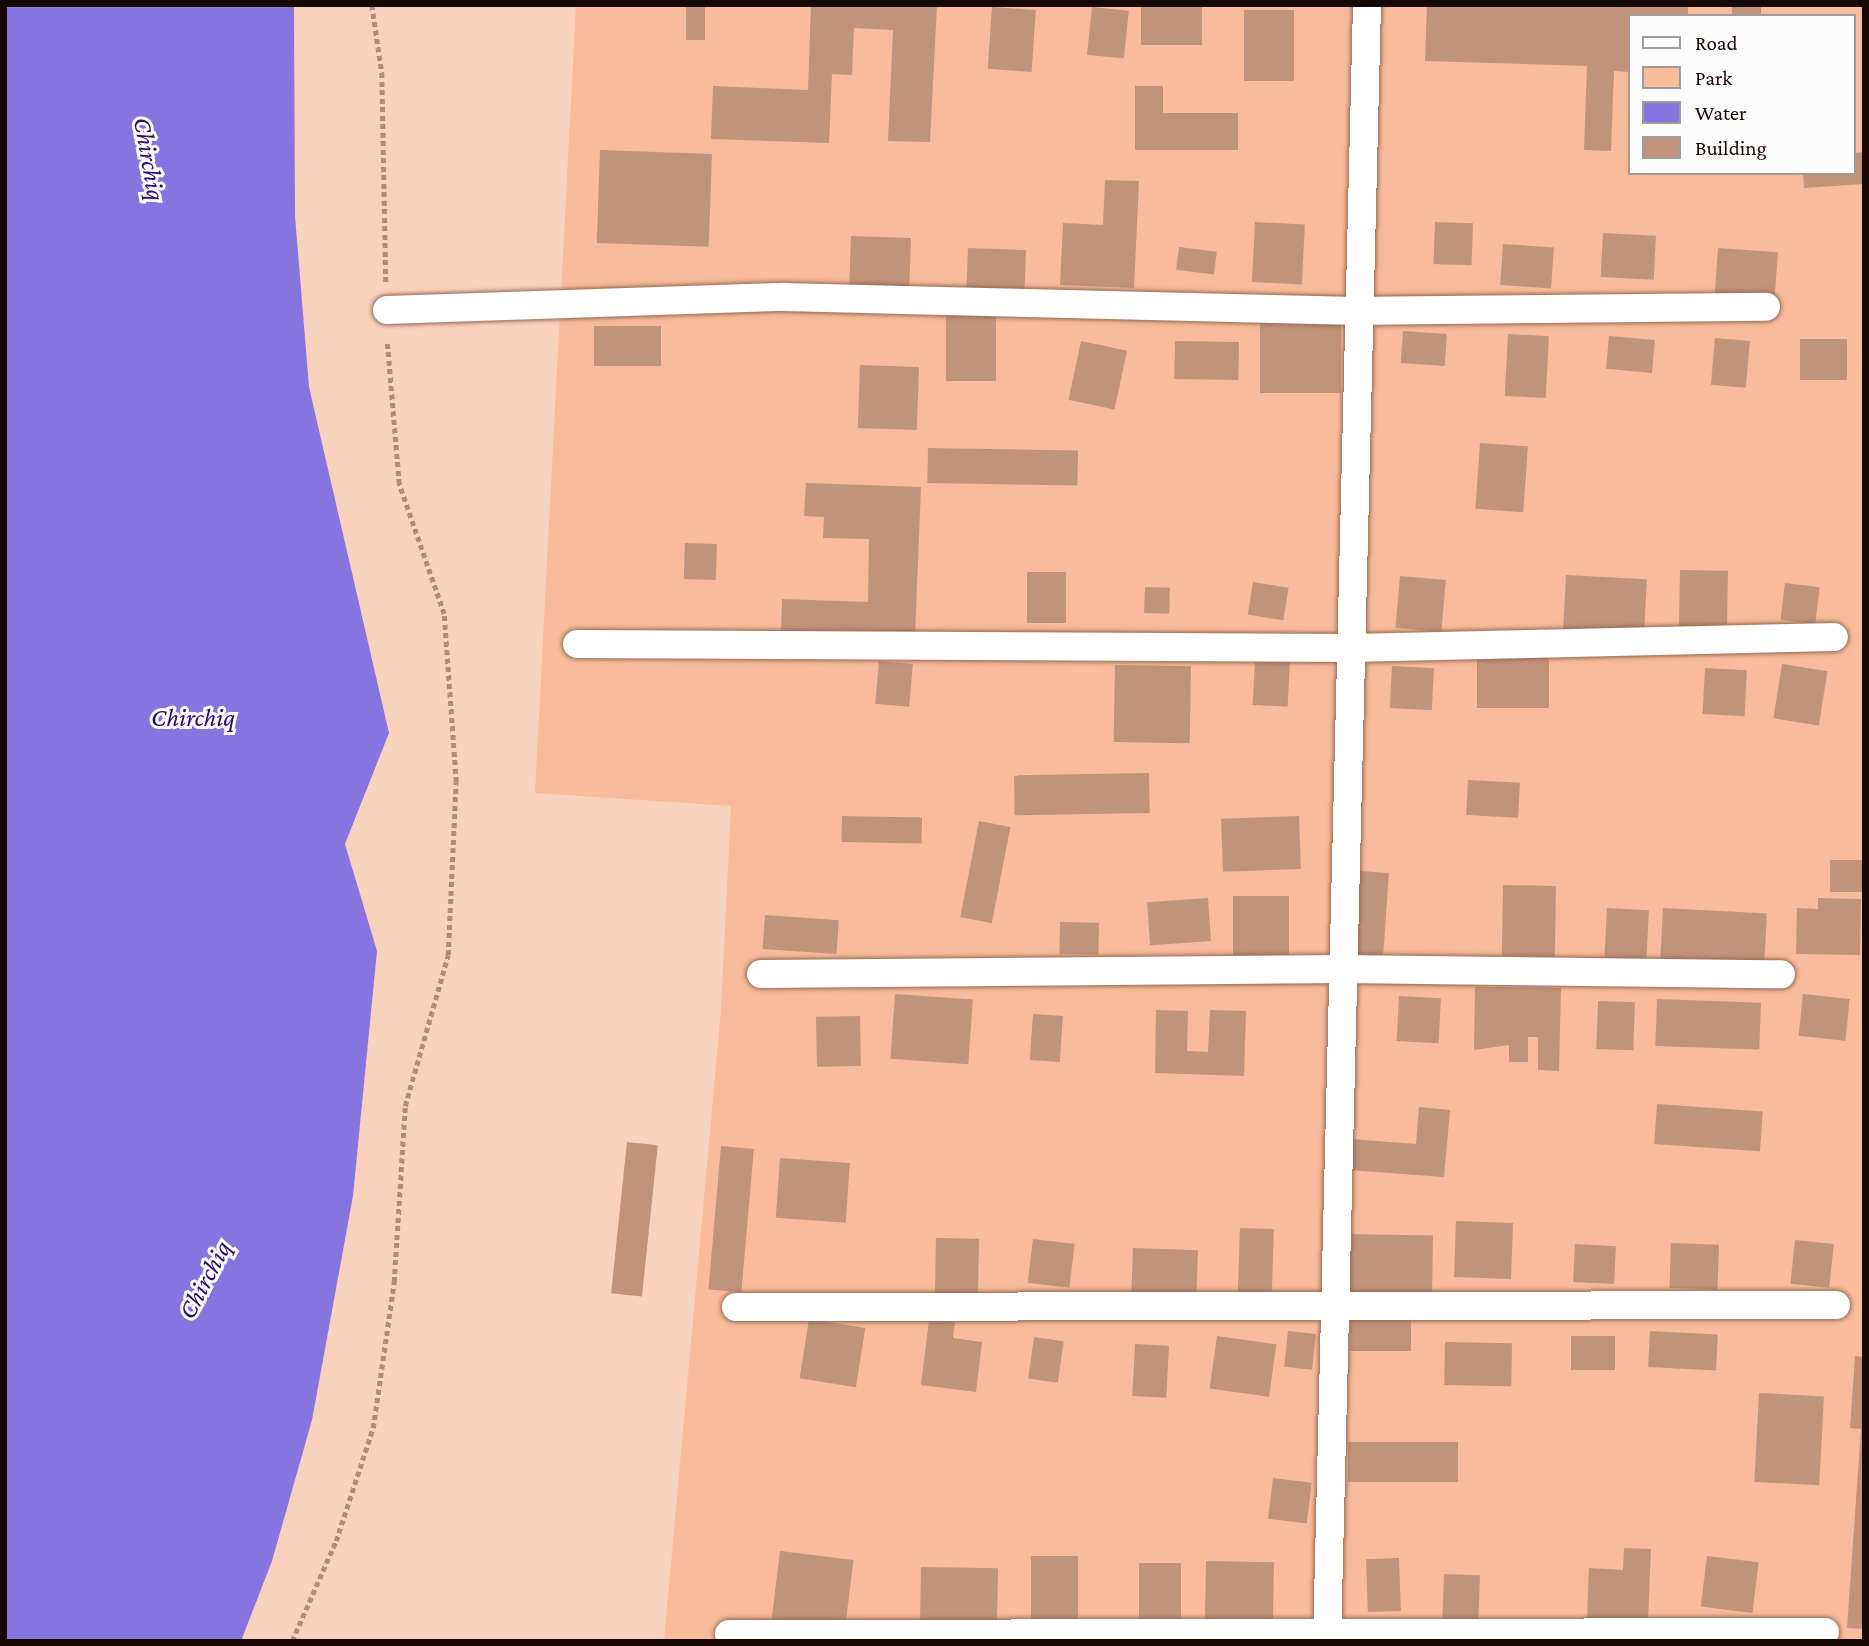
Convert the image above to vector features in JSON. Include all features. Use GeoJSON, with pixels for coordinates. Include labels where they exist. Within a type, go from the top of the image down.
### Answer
{"type":"FeatureCollection","features":[{"type":"Feature","properties":{"kind":"street"},"geometry":{"type":"LineString","coordinates":[[1327,1638],[1356,311],[1367,5]]}},
{"type":"Feature","properties":{"kind":"street"},"geometry":{"type":"LineString","coordinates":[[387,310],[784,297],[1356,311],[1766,307]]}},
{"type":"Feature","properties":{"kind":"street"},"geometry":{"type":"LineString","coordinates":[[577,644],[1350,648],[1834,637]]}},
{"type":"Feature","properties":{"kind":"street"},"geometry":{"type":"LineString","coordinates":[[761,974],[1342,969],[1781,974]]}},
{"type":"Feature","properties":{"kind":"street"},"geometry":{"type":"LineString","coordinates":[[736,1307],[1334,1311],[1836,1306]]}},
{"type":"Feature","properties":{"kind":"street"},"geometry":{"type":"LineString","coordinates":[[729,1634],[1327,1638],[1825,1632]]}},
{"type":"Feature","properties":{"kind":"path"},"geometry":{"type":"LineString","coordinates":[[292,1641],[336,1541],[373,1429],[394,1282],[405,1106],[448,955],[456,782],[444,614],[399,484],[387,310],[382,73],[372,5]]}},
{"type":"Feature","properties":{"kind":"green space"},"geometry":{"type":"Polygon","coordinates":[[[576,5],[1864,5],[1864,1641],[664,1641],[721,1010],[731,806],[535,793],[576,5]]]}},
{"type":"Feature","properties":{"kind":"water","name":"Chirchiq"},"geometry":{"type":"Polygon","coordinates":[[[5,5],[294,5],[295,216],[309,387],[389,733],[345,844],[377,951],[353,1196],[312,1420],[272,1561],[241,1641],[5,1641],[5,5]]]}},
{"type":"Feature","properties":{"kind":"building"},"geometry":{"type":"Polygon","coordinates":[[[686,5],[705,5],[705,40],[686,40],[686,5]]]}},
{"type":"Feature","properties":{"kind":"building"},"geometry":{"type":"Polygon","coordinates":[[[811,5],[937,5],[930,142],[888,141],[893,30],[854,28],[852,75],[832,74],[829,143],[711,139],[713,86],[808,90],[811,5]]]}},
{"type":"Feature","properties":{"kind":"building"},"geometry":{"type":"Polygon","coordinates":[[[1141,5],[1202,5],[1202,45],[1141,45],[1141,5]]]}},
{"type":"Feature","properties":{"kind":"building"},"geometry":{"type":"Polygon","coordinates":[[[1427,5],[1688,5],[1688,14],[1628,14],[1628,72],[1614,71],[1611,151],[1584,150],[1587,66],[1425,61],[1427,5]]]}},
{"type":"Feature","properties":{"kind":"building"},"geometry":{"type":"Polygon","coordinates":[[[1732,5],[1761,5],[1761,14],[1732,14],[1732,5]]]}},
{"type":"Feature","properties":{"kind":"building"},"geometry":{"type":"Polygon","coordinates":[[[992,7],[1036,10],[1032,72],[988,69],[992,7]]]}},
{"type":"Feature","properties":{"kind":"building"},"geometry":{"type":"Polygon","coordinates":[[[1092,7],[1129,11],[1124,59],[1087,55],[1092,7]]]}},
{"type":"Feature","properties":{"kind":"building"},"geometry":{"type":"Polygon","coordinates":[[[1244,10],[1294,10],[1294,81],[1244,81],[1244,10]]]}},
{"type":"Feature","properties":{"kind":"building"},"geometry":{"type":"Polygon","coordinates":[[[1135,86],[1163,86],[1163,113],[1238,113],[1238,150],[1135,150],[1135,86]]]}},
{"type":"Feature","properties":{"kind":"building"},"geometry":{"type":"Polygon","coordinates":[[[600,150],[712,154],[709,247],[597,243],[600,150]]]}},
{"type":"Feature","properties":{"kind":"building"},"geometry":{"type":"Polygon","coordinates":[[[1864,152],[1864,184],[1804,188],[1803,175],[1855,175],[1855,153],[1864,152]]]}},
{"type":"Feature","properties":{"kind":"building"},"geometry":{"type":"Polygon","coordinates":[[[1105,180],[1139,181],[1134,288],[1060,285],[1063,223],[1103,225],[1105,180]]]}},
{"type":"Feature","properties":{"kind":"building"},"geometry":{"type":"Polygon","coordinates":[[[1255,222],[1305,225],[1302,285],[1252,282],[1255,222]]]}},
{"type":"Feature","properties":{"kind":"building"},"geometry":{"type":"Polygon","coordinates":[[[1435,222],[1473,223],[1472,265],[1434,264],[1435,222]]]}},
{"type":"Feature","properties":{"kind":"building"},"geometry":{"type":"Polygon","coordinates":[[[1603,233],[1656,236],[1654,280],[1601,277],[1603,233]]]}},
{"type":"Feature","properties":{"kind":"building"},"geometry":{"type":"Polygon","coordinates":[[[851,236],[911,238],[909,290],[849,288],[851,236]]]}},
{"type":"Feature","properties":{"kind":"building"},"geometry":{"type":"Polygon","coordinates":[[[1503,244],[1554,248],[1551,288],[1500,285],[1503,244]]]}},
{"type":"Feature","properties":{"kind":"building"},"geometry":{"type":"Polygon","coordinates":[[[1179,247],[1217,252],[1214,274],[1176,270],[1179,247]]]}},
{"type":"Feature","properties":{"kind":"building"},"geometry":{"type":"Polygon","coordinates":[[[968,248],[1026,250],[1024,293],[966,291],[968,248]]]}},
{"type":"Feature","properties":{"kind":"building"},"geometry":{"type":"Polygon","coordinates":[[[1718,248],[1778,252],[1775,299],[1715,295],[1718,248]]]}},
{"type":"Feature","properties":{"kind":"building"},"geometry":{"type":"Polygon","coordinates":[[[946,315],[996,315],[996,381],[946,381],[946,315]]]}},
{"type":"Feature","properties":{"kind":"building"},"geometry":{"type":"Polygon","coordinates":[[[1260,318],[1341,318],[1341,393],[1260,393],[1260,318]]]}},
{"type":"Feature","properties":{"kind":"building"},"geometry":{"type":"Polygon","coordinates":[[[594,326],[661,326],[661,366],[594,366],[594,326]]]}},
{"type":"Feature","properties":{"kind":"building"},"geometry":{"type":"Polygon","coordinates":[[[1403,331],[1447,334],[1445,366],[1401,363],[1403,331]]]}},
{"type":"Feature","properties":{"kind":"building"},"geometry":{"type":"Polygon","coordinates":[[[1508,334],[1549,336],[1546,398],[1505,396],[1508,334]]]}},
{"type":"Feature","properties":{"kind":"building"},"geometry":{"type":"Polygon","coordinates":[[[1609,336],[1655,340],[1652,373],[1606,369],[1609,336]]]}},
{"type":"Feature","properties":{"kind":"building"},"geometry":{"type":"Polygon","coordinates":[[[1715,338],[1750,341],[1746,388],[1711,385],[1715,338]]]}},
{"type":"Feature","properties":{"kind":"building"},"geometry":{"type":"Polygon","coordinates":[[[1800,339],[1847,339],[1847,380],[1800,380],[1800,339]]]}},
{"type":"Feature","properties":{"kind":"building"},"geometry":{"type":"Polygon","coordinates":[[[1081,341],[1127,351],[1114,409],[1069,400],[1081,341]]]}},
{"type":"Feature","properties":{"kind":"building"},"geometry":{"type":"Polygon","coordinates":[[[1175,341],[1239,342],[1238,380],[1174,379],[1175,341]]]}},
{"type":"Feature","properties":{"kind":"building"},"geometry":{"type":"Polygon","coordinates":[[[860,365],[919,367],[917,430],[858,428],[860,365]]]}},
{"type":"Feature","properties":{"kind":"building"},"geometry":{"type":"Polygon","coordinates":[[[1480,443],[1528,446],[1523,512],[1475,509],[1480,443]]]}},
{"type":"Feature","properties":{"kind":"building"},"geometry":{"type":"Polygon","coordinates":[[[928,448],[1078,451],[1077,486],[927,483],[928,448]]]}},
{"type":"Feature","properties":{"kind":"building"},"geometry":{"type":"Polygon","coordinates":[[[806,483],[921,487],[915,635],[781,631],[782,599],[868,602],[869,539],[823,538],[824,517],[804,516],[806,483]]]}},
{"type":"Feature","properties":{"kind":"building"},"geometry":{"type":"Polygon","coordinates":[[[685,543],[717,544],[716,580],[684,579],[685,543]]]}},
{"type":"Feature","properties":{"kind":"building"},"geometry":{"type":"Polygon","coordinates":[[[1680,570],[1728,571],[1727,628],[1679,627],[1680,570]]]}},
{"type":"Feature","properties":{"kind":"building"},"geometry":{"type":"Polygon","coordinates":[[[1027,572],[1066,572],[1066,623],[1027,623],[1027,572]]]}},
{"type":"Feature","properties":{"kind":"building"},"geometry":{"type":"Polygon","coordinates":[[[1566,575],[1647,579],[1644,634],[1563,630],[1566,575]]]}},
{"type":"Feature","properties":{"kind":"building"},"geometry":{"type":"Polygon","coordinates":[[[1400,576],[1446,580],[1441,632],[1395,628],[1400,576]]]}},
{"type":"Feature","properties":{"kind":"building"},"geometry":{"type":"Polygon","coordinates":[[[1253,582],[1289,588],[1283,620],[1248,615],[1253,582]]]}},
{"type":"Feature","properties":{"kind":"building"},"geometry":{"type":"Polygon","coordinates":[[[1785,583],[1820,587],[1815,624],[1780,620],[1785,583]]]}},
{"type":"Feature","properties":{"kind":"building"},"geometry":{"type":"Polygon","coordinates":[[[1145,587],[1170,588],[1169,614],[1144,613],[1145,587]]]}},
{"type":"Feature","properties":{"kind":"building"},"geometry":{"type":"Polygon","coordinates":[[[1477,658],[1549,658],[1549,708],[1477,708],[1477,658]]]}},
{"type":"Feature","properties":{"kind":"building"},"geometry":{"type":"Polygon","coordinates":[[[1255,660],[1290,662],[1288,707],[1253,705],[1255,660]]]}},
{"type":"Feature","properties":{"kind":"building"},"geometry":{"type":"Polygon","coordinates":[[[879,661],[913,664],[909,707],[875,704],[879,661]]]}},
{"type":"Feature","properties":{"kind":"building"},"geometry":{"type":"Polygon","coordinates":[[[1782,664],[1827,671],[1819,726],[1773,718],[1782,664]]]}},
{"type":"Feature","properties":{"kind":"building"},"geometry":{"type":"Polygon","coordinates":[[[1115,665],[1191,666],[1190,743],[1114,742],[1115,665]]]}},
{"type":"Feature","properties":{"kind":"building"},"geometry":{"type":"Polygon","coordinates":[[[1392,666],[1434,668],[1432,710],[1390,708],[1392,666]]]}},
{"type":"Feature","properties":{"kind":"building"},"geometry":{"type":"Polygon","coordinates":[[[1705,668],[1747,670],[1745,716],[1703,714],[1705,668]]]}},
{"type":"Feature","properties":{"kind":"building"},"geometry":{"type":"Polygon","coordinates":[[[1149,773],[1150,813],[1015,815],[1014,775],[1149,773]]]}},
{"type":"Feature","properties":{"kind":"building"},"geometry":{"type":"Polygon","coordinates":[[[1468,780],[1520,783],[1518,818],[1466,815],[1468,780]]]}},
{"type":"Feature","properties":{"kind":"building"},"geometry":{"type":"Polygon","coordinates":[[[842,816],[922,817],[922,843],[842,842],[842,816]]]}},
{"type":"Feature","properties":{"kind":"building"},"geometry":{"type":"Polygon","coordinates":[[[1299,816],[1301,869],[1223,872],[1221,819],[1299,816]]]}},
{"type":"Feature","properties":{"kind":"building"},"geometry":{"type":"Polygon","coordinates":[[[979,821],[1010,827],[992,923],[960,917],[979,821]]]}},
{"type":"Feature","properties":{"kind":"building"},"geometry":{"type":"Polygon","coordinates":[[[1830,860],[1864,860],[1864,892],[1830,892],[1830,860]]]}},
{"type":"Feature","properties":{"kind":"building"},"geometry":{"type":"Polygon","coordinates":[[[1360,871],[1389,873],[1382,966],[1354,964],[1360,871]]]}},
{"type":"Feature","properties":{"kind":"building"},"geometry":{"type":"Polygon","coordinates":[[[1503,885],[1556,886],[1555,957],[1502,956],[1503,885]]]}},
{"type":"Feature","properties":{"kind":"building"},"geometry":{"type":"Polygon","coordinates":[[[1233,896],[1289,896],[1289,955],[1233,955],[1233,896]]]}},
{"type":"Feature","properties":{"kind":"building"},"geometry":{"type":"Polygon","coordinates":[[[1208,898],[1211,941],[1150,945],[1147,902],[1208,898]]]}},
{"type":"Feature","properties":{"kind":"building"},"geometry":{"type":"Polygon","coordinates":[[[1818,898],[1861,899],[1860,955],[1796,954],[1797,908],[1818,909],[1818,898]]]}},
{"type":"Feature","properties":{"kind":"building"},"geometry":{"type":"Polygon","coordinates":[[[1607,908],[1649,910],[1646,964],[1604,962],[1607,908]]]}},
{"type":"Feature","properties":{"kind":"building"},"geometry":{"type":"Polygon","coordinates":[[[1663,908],[1767,913],[1764,970],[1660,965],[1663,908]]]}},
{"type":"Feature","properties":{"kind":"building"},"geometry":{"type":"Polygon","coordinates":[[[765,915],[839,920],[836,954],[763,949],[765,915]]]}},
{"type":"Feature","properties":{"kind":"building"},"geometry":{"type":"Polygon","coordinates":[[[1060,922],[1099,923],[1098,955],[1059,954],[1060,922]]]}},
{"type":"Feature","properties":{"kind":"building"},"geometry":{"type":"Polygon","coordinates":[[[1475,987],[1561,988],[1559,1071],[1538,1070],[1538,1037],[1528,1037],[1528,1062],[1509,1062],[1509,1045],[1474,1050],[1475,987]]]}},
{"type":"Feature","properties":{"kind":"building"},"geometry":{"type":"Polygon","coordinates":[[[895,994],[973,999],[968,1064],[890,1059],[895,994]]]}},
{"type":"Feature","properties":{"kind":"building"},"geometry":{"type":"Polygon","coordinates":[[[1803,994],[1850,999],[1845,1041],[1799,1036],[1803,994]]]}},
{"type":"Feature","properties":{"kind":"building"},"geometry":{"type":"Polygon","coordinates":[[[1399,996],[1441,998],[1439,1043],[1397,1041],[1399,996]]]}},
{"type":"Feature","properties":{"kind":"building"},"geometry":{"type":"Polygon","coordinates":[[[1657,999],[1761,1003],[1759,1050],[1655,1046],[1657,999]]]}},
{"type":"Feature","properties":{"kind":"building"},"geometry":{"type":"Polygon","coordinates":[[[1598,1001],[1635,1002],[1633,1050],[1596,1049],[1598,1001]]]}},
{"type":"Feature","properties":{"kind":"building"},"geometry":{"type":"Polygon","coordinates":[[[1156,1010],[1188,1011],[1187,1051],[1208,1052],[1210,1010],[1246,1011],[1244,1076],[1155,1073],[1156,1010]]]}},
{"type":"Feature","properties":{"kind":"building"},"geometry":{"type":"Polygon","coordinates":[[[1033,1014],[1063,1016],[1060,1062],[1030,1060],[1033,1014]]]}},
{"type":"Feature","properties":{"kind":"building"},"geometry":{"type":"Polygon","coordinates":[[[860,1016],[861,1066],[817,1067],[816,1017],[860,1016]]]}},
{"type":"Feature","properties":{"kind":"building"},"geometry":{"type":"Polygon","coordinates":[[[1657,1104],[1763,1111],[1760,1151],[1654,1144],[1657,1104]]]}},
{"type":"Feature","properties":{"kind":"building"},"geometry":{"type":"Polygon","coordinates":[[[1419,1107],[1450,1110],[1444,1177],[1349,1170],[1351,1139],[1416,1144],[1419,1107]]]}},
{"type":"Feature","properties":{"kind":"building"},"geometry":{"type":"Polygon","coordinates":[[[627,1142],[658,1145],[642,1296],[611,1293],[627,1142]]]}},
{"type":"Feature","properties":{"kind":"building"},"geometry":{"type":"Polygon","coordinates":[[[721,1146],[754,1149],[741,1292],[708,1289],[721,1146]]]}},
{"type":"Feature","properties":{"kind":"building"},"geometry":{"type":"Polygon","coordinates":[[[780,1158],[850,1163],[846,1223],[776,1218],[780,1158]]]}},
{"type":"Feature","properties":{"kind":"building"},"geometry":{"type":"Polygon","coordinates":[[[1456,1221],[1513,1223],[1511,1279],[1454,1277],[1456,1221]]]}},
{"type":"Feature","properties":{"kind":"building"},"geometry":{"type":"Polygon","coordinates":[[[1240,1228],[1274,1229],[1272,1298],[1238,1297],[1240,1228]]]}},
{"type":"Feature","properties":{"kind":"building"},"geometry":{"type":"Polygon","coordinates":[[[1348,1234],[1433,1235],[1432,1299],[1347,1298],[1348,1234]]]}},
{"type":"Feature","properties":{"kind":"building"},"geometry":{"type":"Polygon","coordinates":[[[936,1238],[979,1239],[978,1294],[935,1293],[936,1238]]]}},
{"type":"Feature","properties":{"kind":"building"},"geometry":{"type":"Polygon","coordinates":[[[1033,1239],[1075,1244],[1069,1288],[1028,1283],[1033,1239]]]}},
{"type":"Feature","properties":{"kind":"building"},"geometry":{"type":"Polygon","coordinates":[[[1795,1240],[1834,1244],[1829,1288],[1790,1284],[1795,1240]]]}},
{"type":"Feature","properties":{"kind":"building"},"geometry":{"type":"Polygon","coordinates":[[[1671,1243],[1719,1245],[1717,1290],[1669,1288],[1671,1243]]]}},
{"type":"Feature","properties":{"kind":"building"},"geometry":{"type":"Polygon","coordinates":[[[1575,1244],[1616,1246],[1614,1284],[1573,1282],[1575,1244]]]}},
{"type":"Feature","properties":{"kind":"building"},"geometry":{"type":"Polygon","coordinates":[[[1133,1248],[1198,1250],[1196,1294],[1131,1292],[1133,1248]]]}},
{"type":"Feature","properties":{"kind":"building"},"geometry":{"type":"Polygon","coordinates":[[[809,1319],[865,1328],[856,1387],[800,1378],[809,1319]]]}},
{"type":"Feature","properties":{"kind":"building"},"geometry":{"type":"Polygon","coordinates":[[[929,1320],[955,1322],[953,1338],[982,1342],[976,1392],[921,1385],[929,1320]]]}},
{"type":"Feature","properties":{"kind":"building"},"geometry":{"type":"Polygon","coordinates":[[[1350,1320],[1411,1320],[1411,1351],[1350,1351],[1350,1320]]]}},
{"type":"Feature","properties":{"kind":"building"},"geometry":{"type":"Polygon","coordinates":[[[1288,1331],[1316,1334],[1312,1370],[1284,1367],[1288,1331]]]}},
{"type":"Feature","properties":{"kind":"building"},"geometry":{"type":"Polygon","coordinates":[[[1650,1331],[1718,1335],[1716,1371],[1648,1367],[1650,1331]]]}},
{"type":"Feature","properties":{"kind":"building"},"geometry":{"type":"Polygon","coordinates":[[[1217,1336],[1276,1344],[1269,1397],[1210,1388],[1217,1336]]]}},
{"type":"Feature","properties":{"kind":"building"},"geometry":{"type":"Polygon","coordinates":[[[1571,1336],[1615,1336],[1615,1370],[1571,1370],[1571,1336]]]}},
{"type":"Feature","properties":{"kind":"building"},"geometry":{"type":"Polygon","coordinates":[[[1034,1337],[1064,1341],[1058,1383],[1028,1379],[1034,1337]]]}},
{"type":"Feature","properties":{"kind":"building"},"geometry":{"type":"Polygon","coordinates":[[[1445,1342],[1512,1343],[1511,1386],[1444,1385],[1445,1342]]]}},
{"type":"Feature","properties":{"kind":"building"},"geometry":{"type":"Polygon","coordinates":[[[1135,1344],[1169,1346],[1166,1398],[1132,1396],[1135,1344]]]}},
{"type":"Feature","properties":{"kind":"building"},"geometry":{"type":"Polygon","coordinates":[[[1855,1356],[1864,1357],[1864,1629],[1847,1628],[1861,1429],[1850,1428],[1855,1356]]]}},
{"type":"Feature","properties":{"kind":"building"},"geometry":{"type":"Polygon","coordinates":[[[1759,1393],[1824,1396],[1819,1485],[1754,1482],[1759,1393]]]}},
{"type":"Feature","properties":{"kind":"building"},"geometry":{"type":"Polygon","coordinates":[[[1348,1442],[1458,1442],[1458,1482],[1348,1482],[1348,1442]]]}},
{"type":"Feature","properties":{"kind":"building"},"geometry":{"type":"Polygon","coordinates":[[[1273,1478],[1312,1483],[1307,1523],[1268,1519],[1273,1478]]]}},
{"type":"Feature","properties":{"kind":"building"},"geometry":{"type":"Polygon","coordinates":[[[1624,1548],[1651,1549],[1648,1621],[1587,1619],[1589,1568],[1623,1570],[1624,1548]]]}},
{"type":"Feature","properties":{"kind":"building"},"geometry":{"type":"Polygon","coordinates":[[[780,1551],[853,1560],[845,1631],[771,1622],[780,1551]]]}},
{"type":"Feature","properties":{"kind":"building"},"geometry":{"type":"Polygon","coordinates":[[[1031,1556],[1078,1556],[1078,1619],[1031,1619],[1031,1556]]]}},
{"type":"Feature","properties":{"kind":"building"},"geometry":{"type":"Polygon","coordinates":[[[1707,1556],[1759,1562],[1752,1613],[1701,1607],[1707,1556]]]}},
{"type":"Feature","properties":{"kind":"building"},"geometry":{"type":"Polygon","coordinates":[[[1399,1558],[1401,1611],[1368,1612],[1366,1559],[1399,1558]]]}},
{"type":"Feature","properties":{"kind":"building"},"geometry":{"type":"Polygon","coordinates":[[[1206,1561],[1274,1562],[1273,1622],[1205,1621],[1206,1561]]]}},
{"type":"Feature","properties":{"kind":"building"},"geometry":{"type":"Polygon","coordinates":[[[1139,1563],[1181,1563],[1181,1620],[1139,1620],[1139,1563]]]}},
{"type":"Feature","properties":{"kind":"building"},"geometry":{"type":"Polygon","coordinates":[[[921,1567],[998,1568],[997,1628],[920,1627],[921,1567]]]}},
{"type":"Feature","properties":{"kind":"building"},"geometry":{"type":"Polygon","coordinates":[[[1444,1574],[1480,1575],[1478,1623],[1442,1622],[1444,1574]]]}}]}
